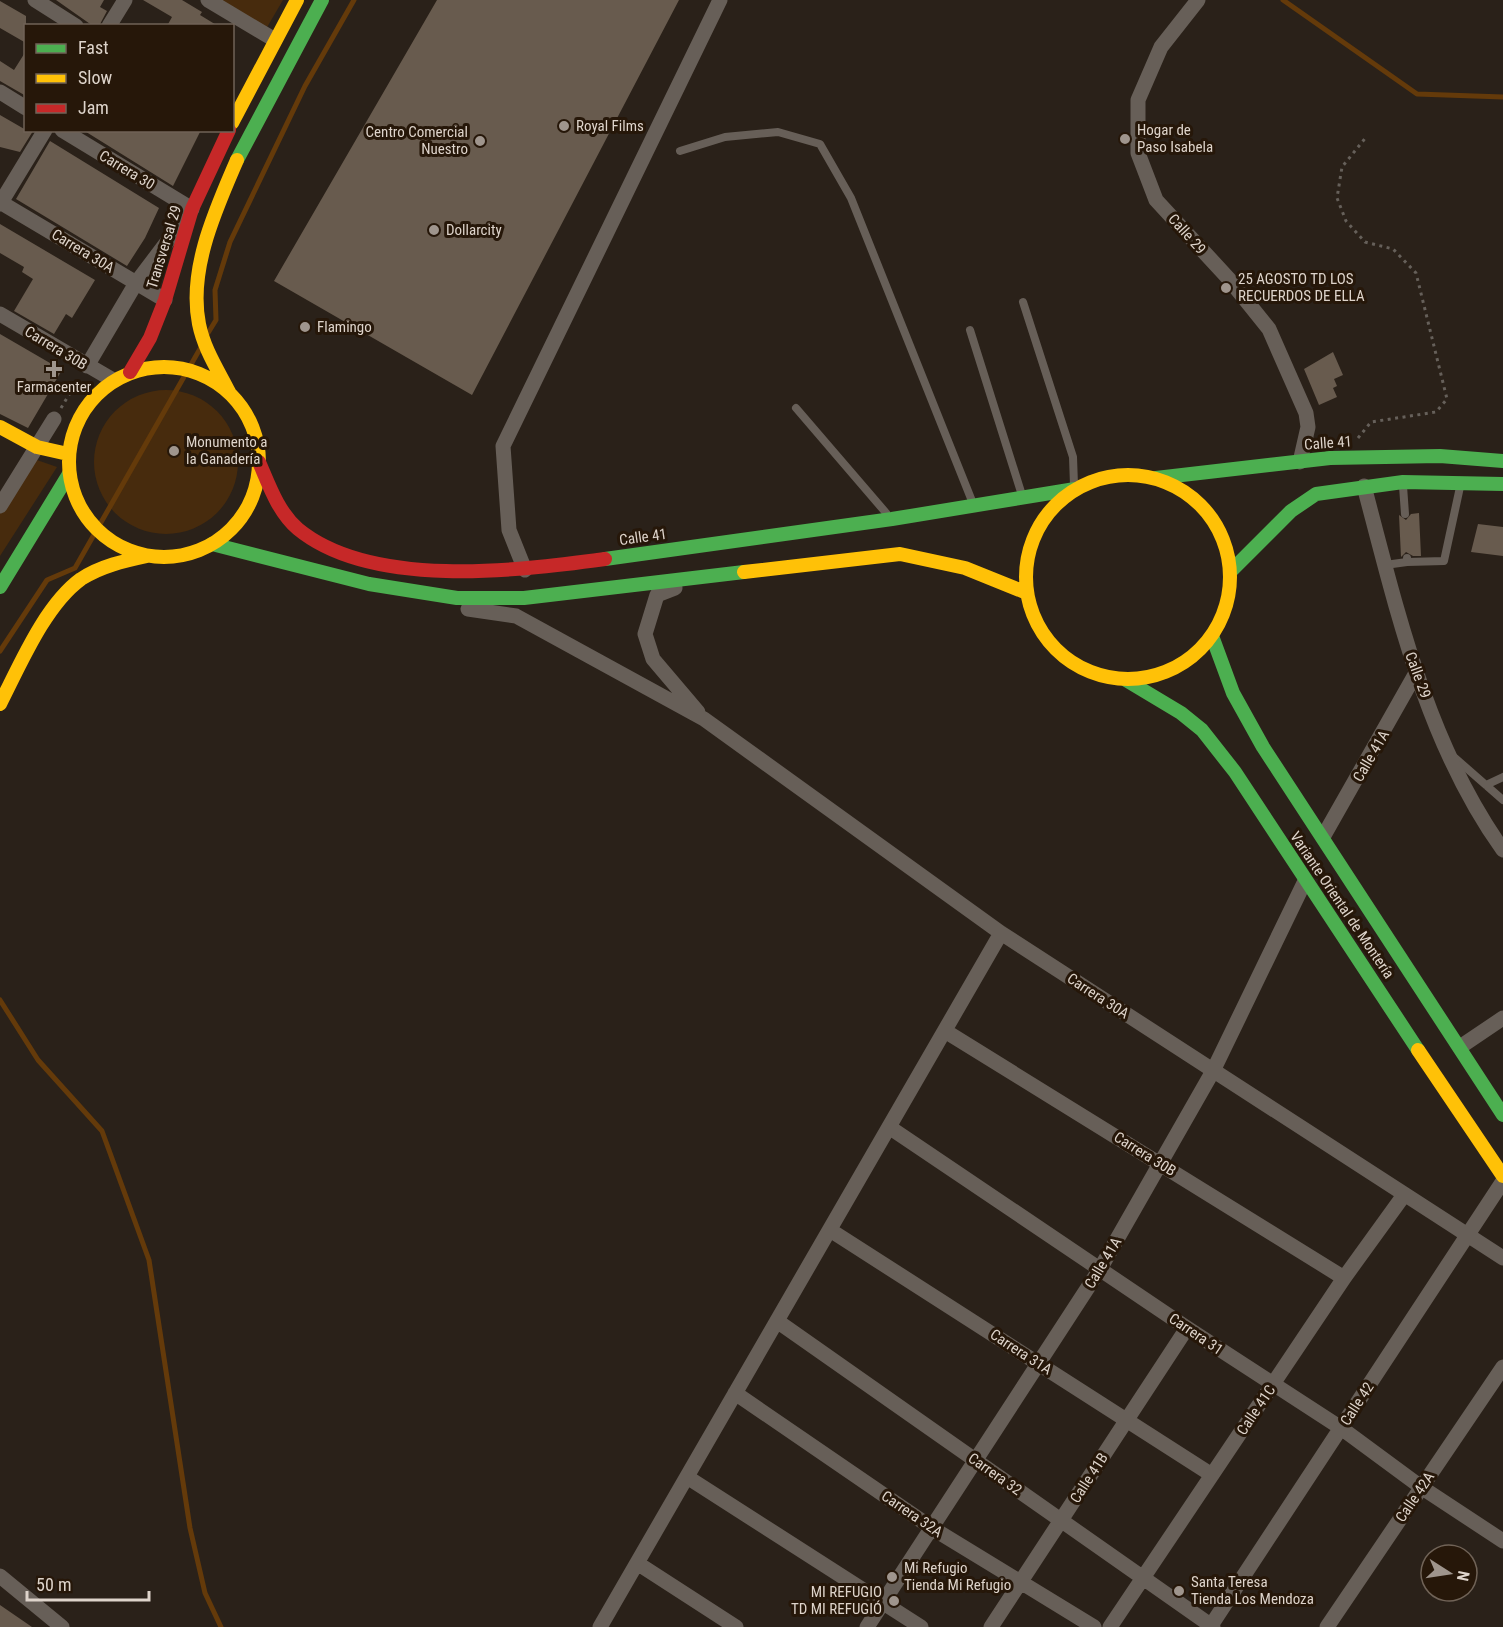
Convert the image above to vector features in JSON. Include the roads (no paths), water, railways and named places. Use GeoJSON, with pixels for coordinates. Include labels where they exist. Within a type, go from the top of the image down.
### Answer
{"type":"FeatureCollection","features":[{"type":"Feature","properties":{"kind":"main road","name":"Transversal 29"},"geometry":{"type":"LineString","coordinates":[[234,119],[297,0]]}},
{"type":"Feature","properties":{"kind":"main road"},"geometry":{"type":"LineString","coordinates":[[0,704],[52,613],[74,586],[122,561],[148,556],[181,556],[212,544],[231,529],[246,509],[257,478],[259,462],[251,424],[229,392],[206,344],[198,318],[196,286],[203,249],[217,205],[263,108],[322,0]]}},
{"type":"Feature","properties":{"kind":"main road","name":"Transversal 29"},"geometry":{"type":"LineString","coordinates":[[130,372],[150,338],[165,300],[192,209],[228,132]]}},
{"type":"Feature","properties":{"kind":"main road"},"geometry":{"type":"LineString","coordinates":[[148,556],[118,546],[100,533],[85,516],[74,496],[69,474],[68,454],[79,417],[94,397],[113,380],[130,372],[156,366],[182,368],[207,376],[229,392]]}},
{"type":"Feature","properties":{"kind":"main road"},"geometry":{"type":"LineString","coordinates":[[0,427],[37,447],[68,454]]}},
{"type":"Feature","properties":{"kind":"main road","name":"Calle 41"},"geometry":{"type":"LineString","coordinates":[[1156,478],[1300,462],[1362,458],[1440,456],[1503,460]]}},
{"type":"Feature","properties":{"kind":"main road","name":"Calle 41"},"geometry":{"type":"LineString","coordinates":[[259,462],[272,494],[298,529],[318,543],[342,553],[427,570],[525,570],[1023,500],[1075,489]]}},
{"type":"Feature","properties":{"kind":"main road"},"geometry":{"type":"LineString","coordinates":[[0,587],[69,474]]}},
{"type":"Feature","properties":{"kind":"main road"},"geometry":{"type":"LineString","coordinates":[[1122,474],[1156,478],[1180,488],[1200,503],[1216,523],[1226,547],[1230,572],[1229,595],[1223,616],[1212,636],[1195,655],[1174,669],[1151,678],[1126,680],[1102,677],[1080,668],[1061,655],[1039,627],[1027,593],[1025,576],[1032,542],[1049,512],[1075,489],[1106,476],[1122,474]]}},
{"type":"Feature","properties":{"kind":"main road"},"geometry":{"type":"LineString","coordinates":[[1230,572],[1291,510],[1316,494],[1403,482],[1460,483],[1499,487]]}},
{"type":"Feature","properties":{"kind":"main road"},"geometry":{"type":"LineString","coordinates":[[212,544],[369,584],[406,592],[457,598],[524,598],[900,554],[945,560],[987,573],[1027,593]]}},
{"type":"Feature","properties":{"kind":"main road","name":"Variante Oriental de Montería"},"geometry":{"type":"LineString","coordinates":[[1212,636],[1233,693],[1248,720],[1503,1115]]}},
{"type":"Feature","properties":{"kind":"main road","name":"Variante Oriental de Montería"},"geometry":{"type":"LineString","coordinates":[[1126,680],[1181,713],[1202,730],[1235,772],[1305,881],[1503,1176]]}},
{"type":"Feature","properties":{"kind":"street"},"geometry":{"type":"LineString","coordinates":[[34,0],[73,24]]}},
{"type":"Feature","properties":{"kind":"street"},"geometry":{"type":"LineString","coordinates":[[110,24],[125,0]]}},
{"type":"Feature","properties":{"kind":"street"},"geometry":{"type":"LineString","coordinates":[[208,0],[275,40]]}},
{"type":"Feature","properties":{"kind":"street"},"geometry":{"type":"LineString","coordinates":[[525,570],[509,530],[503,446],[720,0]]}},
{"type":"Feature","properties":{"kind":"street","name":"Calle 29"},"geometry":{"type":"LineString","coordinates":[[1198,0],[1161,47],[1138,100],[1138,153],[1156,200],[1228,278],[1269,329],[1306,413],[1308,427],[1300,462]]}},
{"type":"Feature","properties":{"kind":"street"},"geometry":{"type":"LineString","coordinates":[[0,92],[24,107]]}},
{"type":"Feature","properties":{"kind":"street"},"geometry":{"type":"LineString","coordinates":[[0,203],[44,132]]}},
{"type":"Feature","properties":{"kind":"street","name":"Carrera 30"},"geometry":{"type":"LineString","coordinates":[[65,132],[192,209]]}},
{"type":"Feature","properties":{"kind":"street","name":"Carrera 30A"},"geometry":{"type":"LineString","coordinates":[[0,203],[165,300]]}},
{"type":"Feature","properties":{"kind":"street"},"geometry":{"type":"LineString","coordinates":[[87,366],[136,283],[192,209]]}},
{"type":"Feature","properties":{"kind":"street","name":"Carrera 30B"},"geometry":{"type":"LineString","coordinates":[[0,314],[113,380]]}},
{"type":"Feature","properties":{"kind":"street"},"geometry":{"type":"LineString","coordinates":[[0,506],[54,419]]}},
{"type":"Feature","properties":{"kind":"street","name":"Calle 29"},"geometry":{"type":"LineString","coordinates":[[1364,486],[1384,565],[1416,673],[1447,751],[1481,819],[1503,850]]}},
{"type":"Feature","properties":{"kind":"street"},"geometry":{"type":"LineString","coordinates":[[699,579],[657,595],[645,634],[653,659],[704,719]]}},
{"type":"Feature","properties":{"kind":"street"},"geometry":{"type":"LineString","coordinates":[[369,584],[399,599],[516,616],[704,719]]}},
{"type":"Feature","properties":{"kind":"street","name":"Calle 41A"},"geometry":{"type":"LineString","coordinates":[[1323,837],[1416,673]]}},
{"type":"Feature","properties":{"kind":"street","name":"Carrera 30A"},"geometry":{"type":"LineString","coordinates":[[704,719],[1001,933],[1503,1258]]}},
{"type":"Feature","properties":{"kind":"street","name":"Calle 41A"},"geometry":{"type":"LineString","coordinates":[[867,1627],[1101,1269],[1213,1071],[1305,881]]}},
{"type":"Feature","properties":{"kind":"street"},"geometry":{"type":"LineString","coordinates":[[600,1627],[1001,933]]}},
{"type":"Feature","properties":{"kind":"street"},"geometry":{"type":"LineString","coordinates":[[1460,1047],[1503,1018]]}},
{"type":"Feature","properties":{"kind":"street","name":"Carrera 30B"},"geometry":{"type":"LineString","coordinates":[[945,1031],[1344,1278]]}},
{"type":"Feature","properties":{"kind":"street","name":"Carrera 31"},"geometry":{"type":"LineString","coordinates":[[889,1127],[1272,1385],[1341,1428],[1421,1487],[1503,1541]]}},
{"type":"Feature","properties":{"kind":"street","name":"Calle 42"},"geometry":{"type":"LineString","coordinates":[[1211,1627],[1503,1181]]}},
{"type":"Feature","properties":{"kind":"street","name":"Calle 41C"},"geometry":{"type":"LineString","coordinates":[[1110,1627],[1344,1278],[1404,1195]]}},
{"type":"Feature","properties":{"kind":"street","name":"Carrera 31A"},"geometry":{"type":"LineString","coordinates":[[830,1230],[1212,1475]]}},
{"type":"Feature","properties":{"kind":"street","name":"Carrera 32"},"geometry":{"type":"LineString","coordinates":[[777,1321],[1211,1627]]}},
{"type":"Feature","properties":{"kind":"street","name":"Calle 41B"},"geometry":{"type":"LineString","coordinates":[[991,1627],[1187,1328]]}},
{"type":"Feature","properties":{"kind":"street","name":"Calle 42A"},"geometry":{"type":"LineString","coordinates":[[1327,1627],[1503,1367]]}},
{"type":"Feature","properties":{"kind":"street","name":"Carrera 32A"},"geometry":{"type":"LineString","coordinates":[[735,1394],[932,1528],[1094,1627]]}},
{"type":"Feature","properties":{"kind":"street"},"geometry":{"type":"LineString","coordinates":[[687,1477],[921,1627]]}},
{"type":"Feature","properties":{"kind":"street"},"geometry":{"type":"LineString","coordinates":[[637,1563],[736,1627]]}},
{"type":"Feature","properties":{"kind":"street"},"geometry":{"type":"LineString","coordinates":[[0,1576],[58,1626]]}},
{"type":"Feature","properties":{"kind":"lane"},"geometry":{"type":"LineString","coordinates":[[680,152],[725,137],[778,132],[820,144],[851,198],[975,507]]}},
{"type":"Feature","properties":{"kind":"lane"},"geometry":{"type":"LineString","coordinates":[[1023,302],[1073,457],[1075,489]]}},
{"type":"Feature","properties":{"kind":"lane"},"geometry":{"type":"LineString","coordinates":[[970,330],[1023,500]]}},
{"type":"Feature","properties":{"kind":"lane"},"geometry":{"type":"LineString","coordinates":[[796,408],[892,519]]}},
{"type":"Feature","properties":{"kind":"lane"},"geometry":{"type":"LineString","coordinates":[[1403,482],[1405,514]]}},
{"type":"Feature","properties":{"kind":"lane"},"geometry":{"type":"LineString","coordinates":[[1384,565],[1407,560],[1444,561],[1460,483]]}},
{"type":"Feature","properties":{"kind":"lane"},"geometry":{"type":"LineString","coordinates":[[1447,751],[1503,800]]}},
{"type":"Feature","properties":{"kind":"lane"},"geometry":{"type":"LineString","coordinates":[[1486,785],[1503,777]]}},
{"type":"Feature","properties":{"kind":"waterway"},"geometry":{"type":"LineString","coordinates":[[208,333],[216,320],[215,290],[230,242],[305,86],[354,0]]}},
{"type":"Feature","properties":{"kind":"waterway"},"geometry":{"type":"LineString","coordinates":[[1283,0],[1417,94],[1503,97]]}},
{"type":"Feature","properties":{"kind":"waterway"},"geometry":{"type":"LineString","coordinates":[[0,651],[47,580],[75,568],[201,347]]}},
{"type":"Feature","properties":{"kind":"waterway"},"geometry":{"type":"LineString","coordinates":[[0,1000],[38,1060],[102,1131],[149,1260],[190,1528],[205,1593],[221,1627]]}},
{"type":"Feature","properties":{"kind":"place","name":"Royal Films"},"geometry":{"type":"Point","coordinates":[564,126]}},
{"type":"Feature","properties":{"kind":"place","name":"Hogar de Paso Isabela"},"geometry":{"type":"Point","coordinates":[1125,139]}},
{"type":"Feature","properties":{"kind":"place","name":"Centro Comercial Nuestro"},"geometry":{"type":"Point","coordinates":[480,141]}},
{"type":"Feature","properties":{"kind":"place","name":"Dollarcity"},"geometry":{"type":"Point","coordinates":[434,230]}},
{"type":"Feature","properties":{"kind":"place","name":"25 AGOSTO TD LOS RECUERDOS DE ELLA"},"geometry":{"type":"Point","coordinates":[1226,288]}},
{"type":"Feature","properties":{"kind":"place","name":"Flamingo"},"geometry":{"type":"Point","coordinates":[305,327]}},
{"type":"Feature","properties":{"kind":"place","name":"Farmacenter"},"geometry":{"type":"Point","coordinates":[54,369]}},
{"type":"Feature","properties":{"kind":"place","name":"Monumento a la Ganadería"},"geometry":{"type":"Point","coordinates":[174,451]}},
{"type":"Feature","properties":{"kind":"place","name":"Mi Refugio Tienda Mi Refugio"},"geometry":{"type":"Point","coordinates":[892,1577]}},
{"type":"Feature","properties":{"kind":"place","name":"Santa Teresa Tienda Los Mendoza"},"geometry":{"type":"Point","coordinates":[1179,1591]}},
{"type":"Feature","properties":{"kind":"place","name":"MI REFUGIO TD MI REFUGIÓ"},"geometry":{"type":"Point","coordinates":[894,1601]}}]}
